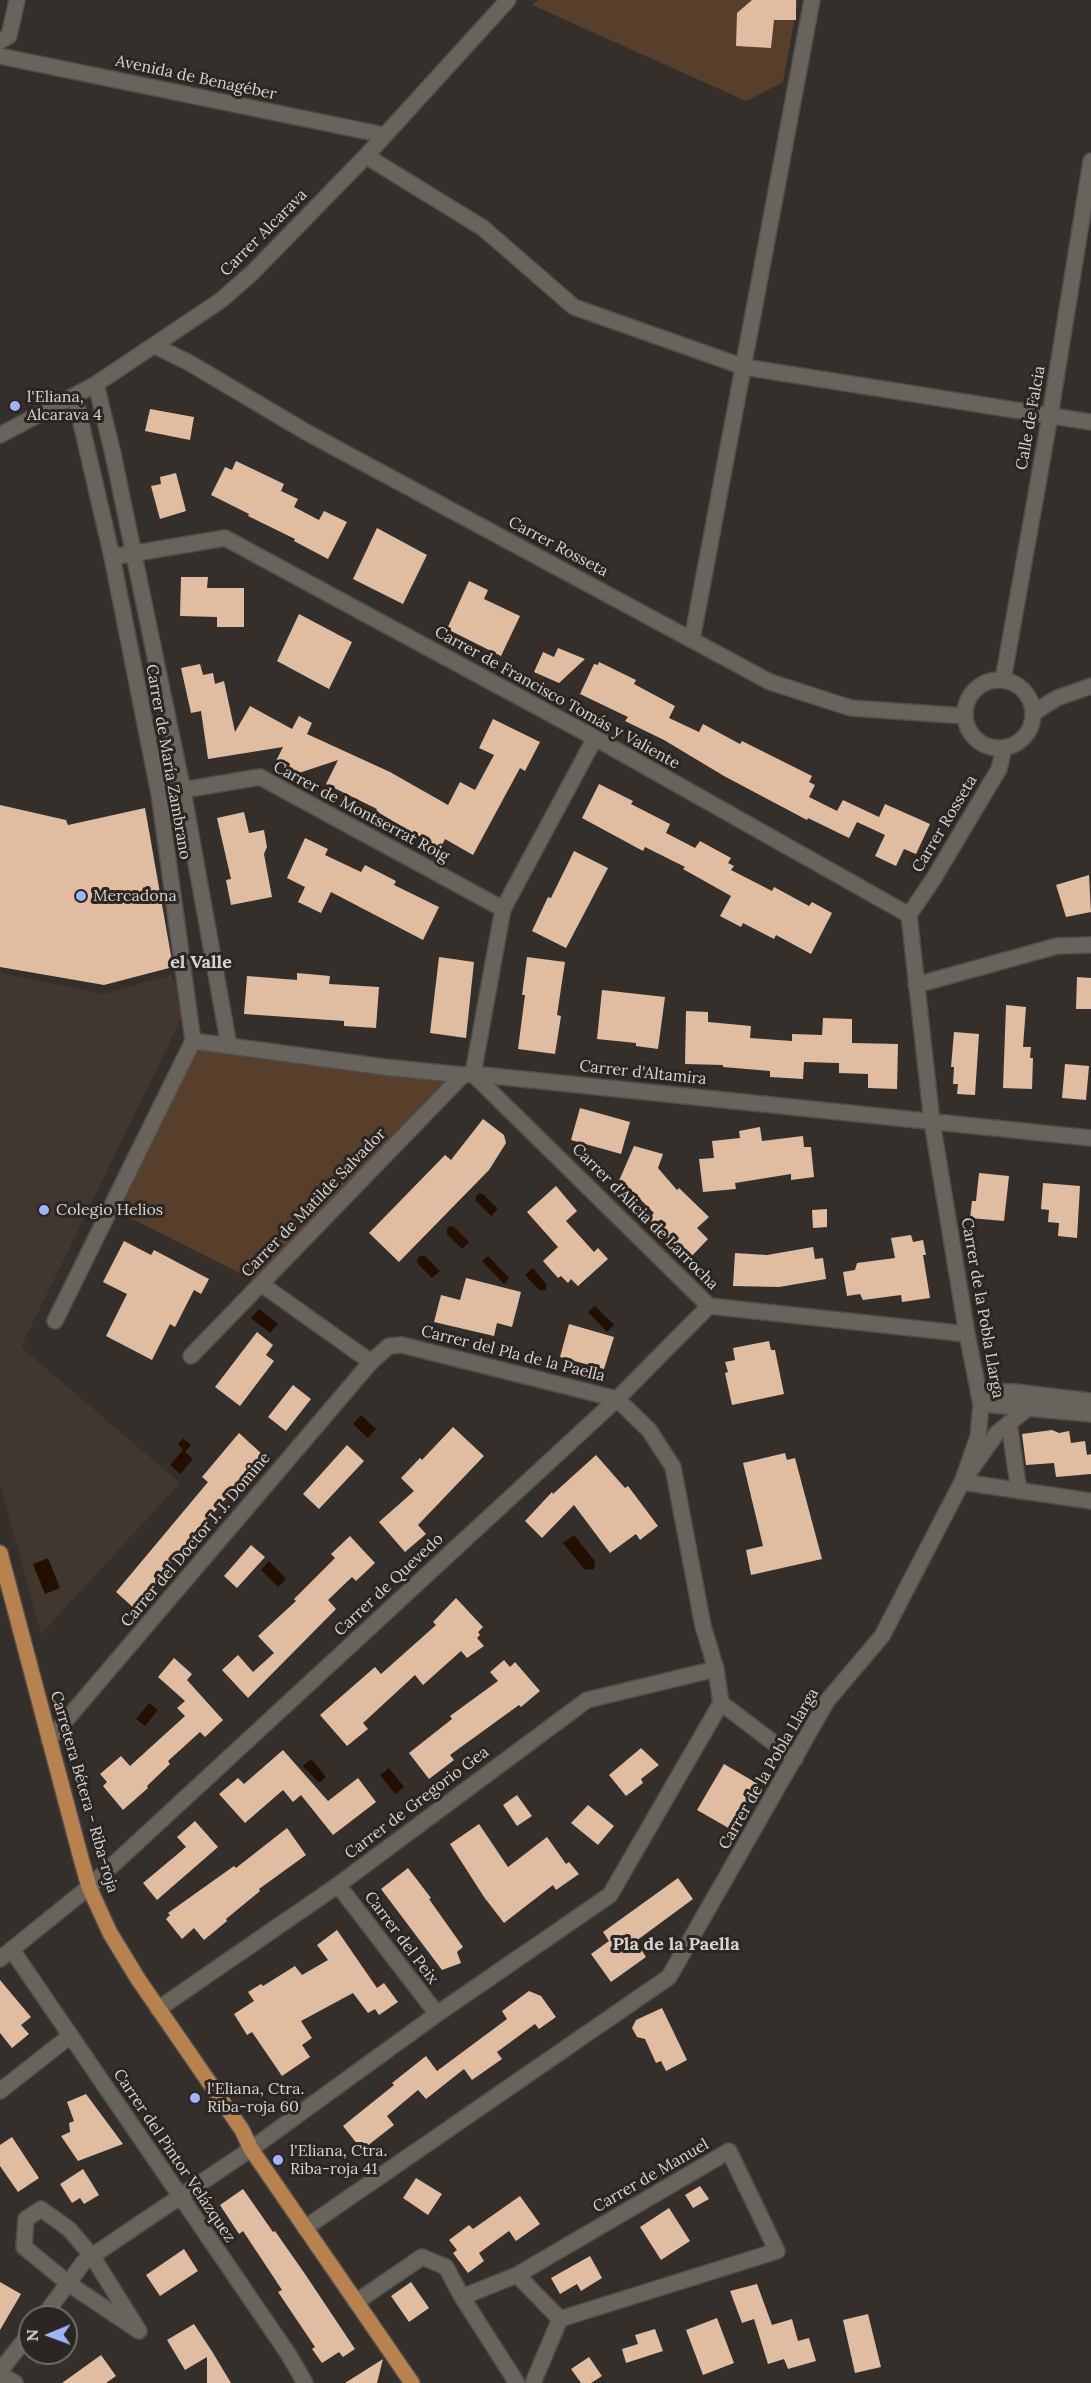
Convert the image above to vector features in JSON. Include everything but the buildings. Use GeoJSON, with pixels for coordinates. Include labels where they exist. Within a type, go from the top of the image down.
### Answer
{"type":"FeatureCollection","features":[{"type":"Feature","properties":{"kind":"main road","name":"Carretera Bétera - Riba-roja"},"geometry":{"type":"LineString","coordinates":[[0,1553],[89,1887],[110,1933],[158,2009],[242,2130],[251,2149],[412,2383]]}},
{"type":"Feature","properties":{"kind":"street"},"geometry":{"type":"LineString","coordinates":[[0,41],[9,36],[17,0]]}},
{"type":"Feature","properties":{"kind":"street","name":"Carrer Alcarava"},"geometry":{"type":"LineString","coordinates":[[0,435],[75,397],[220,301],[252,273],[366,156],[508,0]]}},
{"type":"Feature","properties":{"kind":"street"},"geometry":{"type":"LineString","coordinates":[[692,640],[812,0]]}},
{"type":"Feature","properties":{"kind":"street","name":"Avenida de Benagéber"},"geometry":{"type":"LineString","coordinates":[[0,56],[384,135]]}},
{"type":"Feature","properties":{"kind":"street"},"geometry":{"type":"LineString","coordinates":[[366,156],[483,228],[573,307],[744,367],[1091,422]]}},
{"type":"Feature","properties":{"kind":"street","name":"Calle de Falcia"},"geometry":{"type":"LineString","coordinates":[[1003,680],[1050,416],[1091,161]]}},
{"type":"Feature","properties":{"kind":"street","name":"Carrer Rosseta"},"geometry":{"type":"LineString","coordinates":[[155,346],[188,362],[306,432],[770,682],[851,708],[965,716]]}},
{"type":"Feature","properties":{"kind":"street","name":"Carrer de María Zambrano"},"geometry":{"type":"LineString","coordinates":[[96,384],[183,791],[229,1046]]}},
{"type":"Feature","properties":{"kind":"street","name":"Carrer de María Zambrano"},"geometry":{"type":"LineString","coordinates":[[75,397],[112,558],[159,794],[193,1041]]}},
{"type":"Feature","properties":{"kind":"street","name":"Carrer de Francisco Tomás y Valiente"},"geometry":{"type":"LineString","coordinates":[[112,558],[225,538],[595,738],[909,915]]}},
{"type":"Feature","properties":{"kind":"street"},"geometry":{"type":"LineString","coordinates":[[993,680],[1013,682],[1028,695],[1033,713],[1032,724],[1027,734],[1019,742],[1004,748],[988,746],[979,741],[972,734],[965,716],[970,697],[976,689],[993,680]]}},
{"type":"Feature","properties":{"kind":"street"},"geometry":{"type":"LineString","coordinates":[[1033,713],[1057,698],[1091,686]]}},
{"type":"Feature","properties":{"kind":"street"},"geometry":{"type":"LineString","coordinates":[[468,1074],[503,909],[595,738]]}},
{"type":"Feature","properties":{"kind":"street","name":"Carrer Rosseta"},"geometry":{"type":"LineString","coordinates":[[909,915],[994,778],[999,769],[1004,748]]}},
{"type":"Feature","properties":{"kind":"street","name":"Carrer de Montserrat Roig"},"geometry":{"type":"LineString","coordinates":[[159,794],[260,777],[503,909]]}},
{"type":"Feature","properties":{"kind":"street"},"geometry":{"type":"LineString","coordinates":[[909,915],[916,985],[1057,946],[1091,945]]}},
{"type":"Feature","properties":{"kind":"street","name":"Carrer de la Pobla Llarga"},"geometry":{"type":"LineString","coordinates":[[305,2228],[669,1977],[827,1701],[882,1636],[962,1482],[978,1437],[980,1398],[967,1334],[932,1122],[916,985]]}},
{"type":"Feature","properties":{"kind":"street"},"geometry":{"type":"LineString","coordinates":[[55,1321],[193,1041]]}},
{"type":"Feature","properties":{"kind":"street","name":"Carrer d'Altamira"},"geometry":{"type":"LineString","coordinates":[[193,1041],[384,1067],[1091,1138]]}},
{"type":"Feature","properties":{"kind":"street","name":"Carrer de Matilde Salvador"},"geometry":{"type":"LineString","coordinates":[[190,1356],[468,1074]]}},
{"type":"Feature","properties":{"kind":"street","name":"Carrer d'Alicia de Larrocha"},"geometry":{"type":"LineString","coordinates":[[468,1074],[709,1306],[967,1334]]}},
{"type":"Feature","properties":{"kind":"street"},"geometry":{"type":"LineString","coordinates":[[261,1284],[371,1362]]}},
{"type":"Feature","properties":{"kind":"street","name":"Carrer de Quevedo"},"geometry":{"type":"LineString","coordinates":[[6,1955],[89,1887],[617,1398],[709,1306]]}},
{"type":"Feature","properties":{"kind":"street","name":"Carrer del Pla de la Paella"},"geometry":{"type":"LineString","coordinates":[[371,1362],[389,1346],[402,1345],[617,1398],[649,1430],[673,1467],[703,1626],[716,1669],[721,1703]]}},
{"type":"Feature","properties":{"kind":"street","name":"Carrer del Doctor J. J. Domine"},"geometry":{"type":"LineString","coordinates":[[49,1740],[371,1362]]}},
{"type":"Feature","properties":{"kind":"street"},"geometry":{"type":"LineString","coordinates":[[980,1398],[1016,1392],[1091,1401]]}},
{"type":"Feature","properties":{"kind":"street"},"geometry":{"type":"LineString","coordinates":[[980,1398],[1028,1408],[1091,1414]]}},
{"type":"Feature","properties":{"kind":"street"},"geometry":{"type":"LineString","coordinates":[[1028,1408],[997,1433],[962,1482],[1091,1501]]}},
{"type":"Feature","properties":{"kind":"street"},"geometry":{"type":"LineString","coordinates":[[1009,1423],[1019,1491]]}},
{"type":"Feature","properties":{"kind":"street","name":"Carrer de Gregorio Gea"},"geometry":{"type":"LineString","coordinates":[[158,2009],[338,1885],[587,1700],[716,1669]]}},
{"type":"Feature","properties":{"kind":"street"},"geometry":{"type":"LineString","coordinates":[[52,2305],[83,2263],[92,2256],[251,2149],[436,2014],[610,1895],[721,1703],[795,1759]]}},
{"type":"Feature","properties":{"kind":"street","name":"Carrer del Peix"},"geometry":{"type":"LineString","coordinates":[[338,1885],[436,2014]]}},
{"type":"Feature","properties":{"kind":"street","name":"Carrer del Pintor Velázquez"},"geometry":{"type":"LineString","coordinates":[[6,1955],[70,2036],[289,2355],[305,2383]]}},
{"type":"Feature","properties":{"kind":"street"},"geometry":{"type":"LineString","coordinates":[[0,2091],[70,2036]]}},
{"type":"Feature","properties":{"kind":"street","name":"Carrer de Manuel"},"geometry":{"type":"LineString","coordinates":[[462,2297],[517,2275],[729,2151],[777,2251],[560,2319]]}},
{"type":"Feature","properties":{"kind":"street"},"geometry":{"type":"LineString","coordinates":[[41,2209],[69,2229],[92,2256],[139,2331],[69,2284],[24,2247],[26,2218],[41,2209]]}},
{"type":"Feature","properties":{"kind":"street"},"geometry":{"type":"LineString","coordinates":[[356,2302],[422,2257],[446,2267],[462,2297],[517,2383]]}},
{"type":"Feature","properties":{"kind":"street"},"geometry":{"type":"LineString","coordinates":[[517,2275],[560,2319],[534,2383]]}},
{"type":"Feature","properties":{"kind":"street"},"geometry":{"type":"LineString","coordinates":[[15,2383],[0,2373],[18,2349]]}},
{"type":"Feature","properties":{"kind":"shaded area"},"geometry":{"type":"Polygon","coordinates":[[[538,0],[798,0],[783,82],[746,101],[532,5],[538,0]]]}},
{"type":"Feature","properties":{"kind":"shaded area","name":"Colegio Helios"},"geometry":{"type":"Polygon","coordinates":[[[0,973],[104,994],[171,975],[186,1009],[21,1347],[180,1483],[41,1634],[0,1484],[0,973]]]}},
{"type":"Feature","properties":{"kind":"shaded area"},"geometry":{"type":"Polygon","coordinates":[[[193,1041],[463,1075],[261,1284],[109,1207],[193,1041]]]}},
{"type":"Feature","properties":{"kind":"shaded area"},"geometry":{"type":"Polygon","coordinates":[[[479,1193],[483,1194],[498,1209],[491,1216],[476,1201],[479,1193]]]}},
{"type":"Feature","properties":{"kind":"shaded area"},"geometry":{"type":"Polygon","coordinates":[[[450,1226],[454,1227],[469,1242],[462,1249],[447,1234],[450,1226]]]}},
{"type":"Feature","properties":{"kind":"shaded area"},"geometry":{"type":"Polygon","coordinates":[[[425,1256],[440,1271],[432,1278],[418,1264],[417,1259],[425,1256]]]}},
{"type":"Feature","properties":{"kind":"shaded area"},"geometry":{"type":"Polygon","coordinates":[[[488,1256],[509,1278],[504,1284],[482,1261],[488,1256]]]}},
{"type":"Feature","properties":{"kind":"shaded area"},"geometry":{"type":"Polygon","coordinates":[[[533,1268],[546,1284],[546,1290],[539,1290],[525,1275],[533,1268]]]}},
{"type":"Feature","properties":{"kind":"shaded area"},"geometry":{"type":"Polygon","coordinates":[[[595,1306],[614,1325],[607,1332],[588,1312],[595,1306]]]}},
{"type":"Feature","properties":{"kind":"shaded area"},"geometry":{"type":"Polygon","coordinates":[[[259,1309],[278,1324],[270,1333],[251,1318],[259,1309]]]}},
{"type":"Feature","properties":{"kind":"shaded area"},"geometry":{"type":"Polygon","coordinates":[[[361,1415],[376,1429],[368,1438],[353,1424],[361,1415]]]}},
{"type":"Feature","properties":{"kind":"shaded area"},"geometry":{"type":"Polygon","coordinates":[[[183,1438],[191,1445],[185,1452],[193,1459],[180,1474],[170,1465],[183,1450],[178,1444],[183,1438]]]}},
{"type":"Feature","properties":{"kind":"shaded area"},"geometry":{"type":"Polygon","coordinates":[[[574,1535],[594,1560],[593,1570],[584,1569],[563,1543],[574,1535]]]}},
{"type":"Feature","properties":{"kind":"shaded area"},"geometry":{"type":"Polygon","coordinates":[[[48,1558],[60,1588],[45,1594],[33,1564],[48,1558]]]}},
{"type":"Feature","properties":{"kind":"shaded area"},"geometry":{"type":"Polygon","coordinates":[[[269,1561],[286,1579],[278,1587],[261,1570],[269,1561]]]}},
{"type":"Feature","properties":{"kind":"shaded area"},"geometry":{"type":"Polygon","coordinates":[[[149,1703],[158,1710],[145,1726],[136,1719],[149,1703]]]}},
{"type":"Feature","properties":{"kind":"shaded area"},"geometry":{"type":"Polygon","coordinates":[[[311,1759],[326,1777],[319,1783],[303,1766],[311,1759]]]}},
{"type":"Feature","properties":{"kind":"shaded area"},"geometry":{"type":"Polygon","coordinates":[[[389,1768],[404,1787],[395,1794],[380,1775],[389,1768]]]}},
{"type":"Feature","properties":{"kind":"place","name":"l'Eliana, Alcarava 4"},"geometry":{"type":"Point","coordinates":[15,406]}},
{"type":"Feature","properties":{"kind":"place","name":"Mercadona"},"geometry":{"type":"Point","coordinates":[81,896]}},
{"type":"Feature","properties":{"kind":"place","name":"Colegio Helios"},"geometry":{"type":"Point","coordinates":[44,1210]}},
{"type":"Feature","properties":{"kind":"place","name":"l'Eliana, Ctra. Riba-roja 60"},"geometry":{"type":"Point","coordinates":[195,2098]}},
{"type":"Feature","properties":{"kind":"place","name":"l'Eliana, Ctra. Riba-roja 41"},"geometry":{"type":"Point","coordinates":[278,2160]}},
{"type":"Feature","properties":{"kind":"district","name":"el Valle"},"geometry":{"type":"Point","coordinates":[201,963]}},
{"type":"Feature","properties":{"kind":"district","name":"Pla de la Paella"},"geometry":{"type":"Point","coordinates":[676,1945]}}]}
